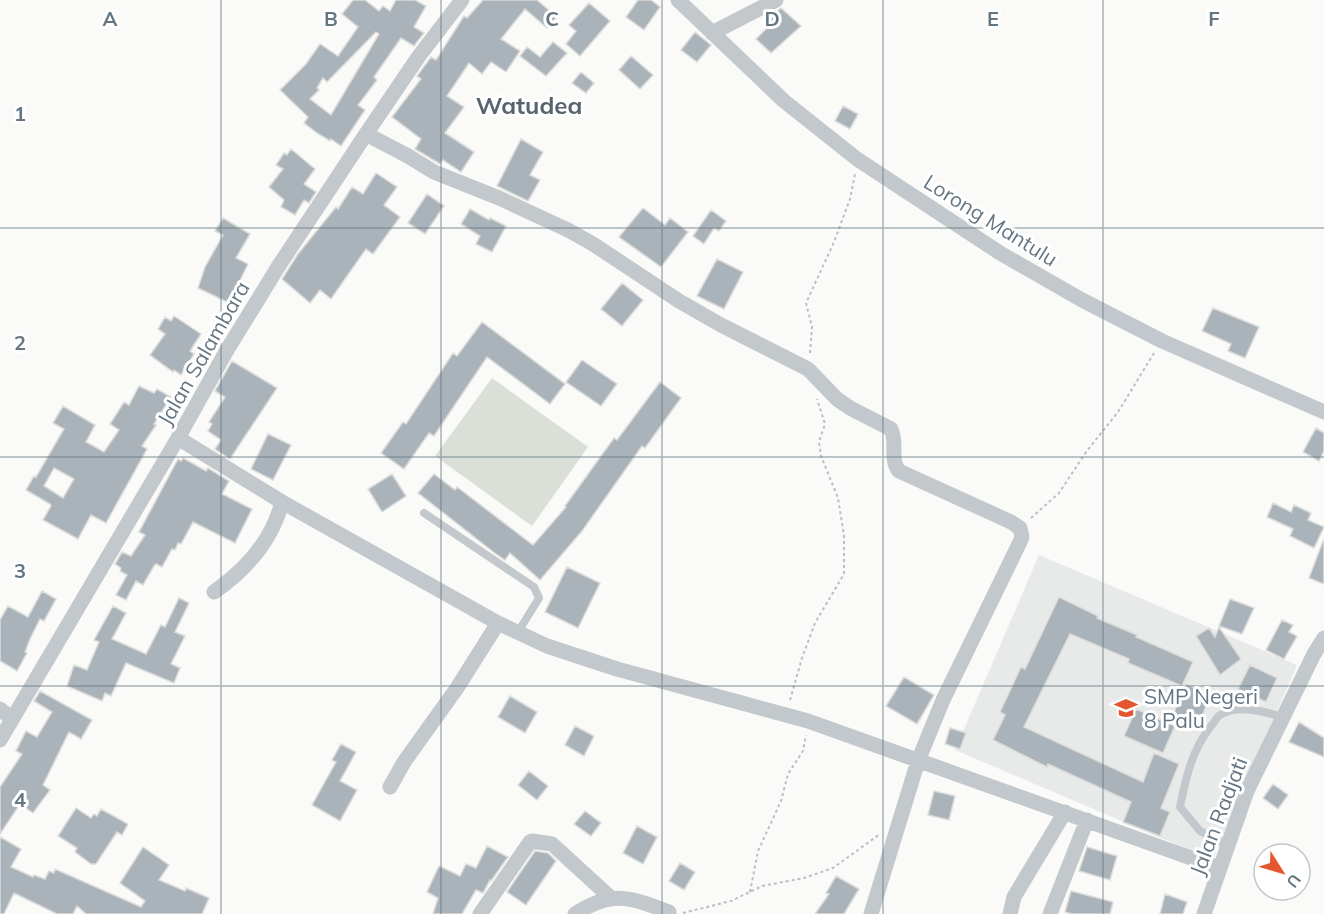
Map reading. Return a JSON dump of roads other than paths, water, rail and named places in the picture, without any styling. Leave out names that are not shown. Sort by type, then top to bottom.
[{"type":"street","name":"Jalan Salambara","points":[[0,740],[233,341],[366,134],[419,56],[462,0]]},
{"type":"street","name":"Lorong Mantulu","points":[[678,0],[784,101],[857,159],[1000,253],[1082,300],[1162,340],[1324,412]]},
{"type":"street","points":[[712,33],[776,0]]},
{"type":"street","points":[[366,134],[434,172],[499,198],[568,230],[679,301],[808,369],[837,399],[891,429],[895,440],[894,460],[899,471],[1020,528],[1022,537],[1020,542],[943,700],[918,761],[871,914]]},
{"type":"street","points":[[178,438],[282,502],[498,623],[547,646],[618,669],[808,721],[1219,868]]},
{"type":"street","points":[[214,592],[244,569],[276,524],[282,502]]},
{"type":"street","points":[[390,787],[404,762],[458,688],[498,623]]},
{"type":"street","name":"Jalan Radjati","points":[[1204,914],[1247,791],[1324,638]]},
{"type":"street","points":[[0,709],[12,719]]},
{"type":"street","points":[[1010,914],[1014,897],[1065,812]]},
{"type":"street","points":[[1050,914],[1087,820]]},
{"type":"street","points":[[480,914],[530,842],[540,840],[552,844],[611,898]]},
{"type":"street","points":[[575,914],[598,901],[611,898],[636,899],[674,913]]},
{"type":"lane","points":[[424,513],[534,587],[539,598],[518,632]]},
{"type":"lane","points":[[1227,845],[1200,831],[1180,807],[1188,767],[1203,736],[1220,715],[1240,710],[1264,710],[1283,718]]},
{"type":"place","name":"SMP Negeri 8 Palu","points":[[1126,708]]},
{"type":"district","name":"Watudea","points":[[529,105]]}]
